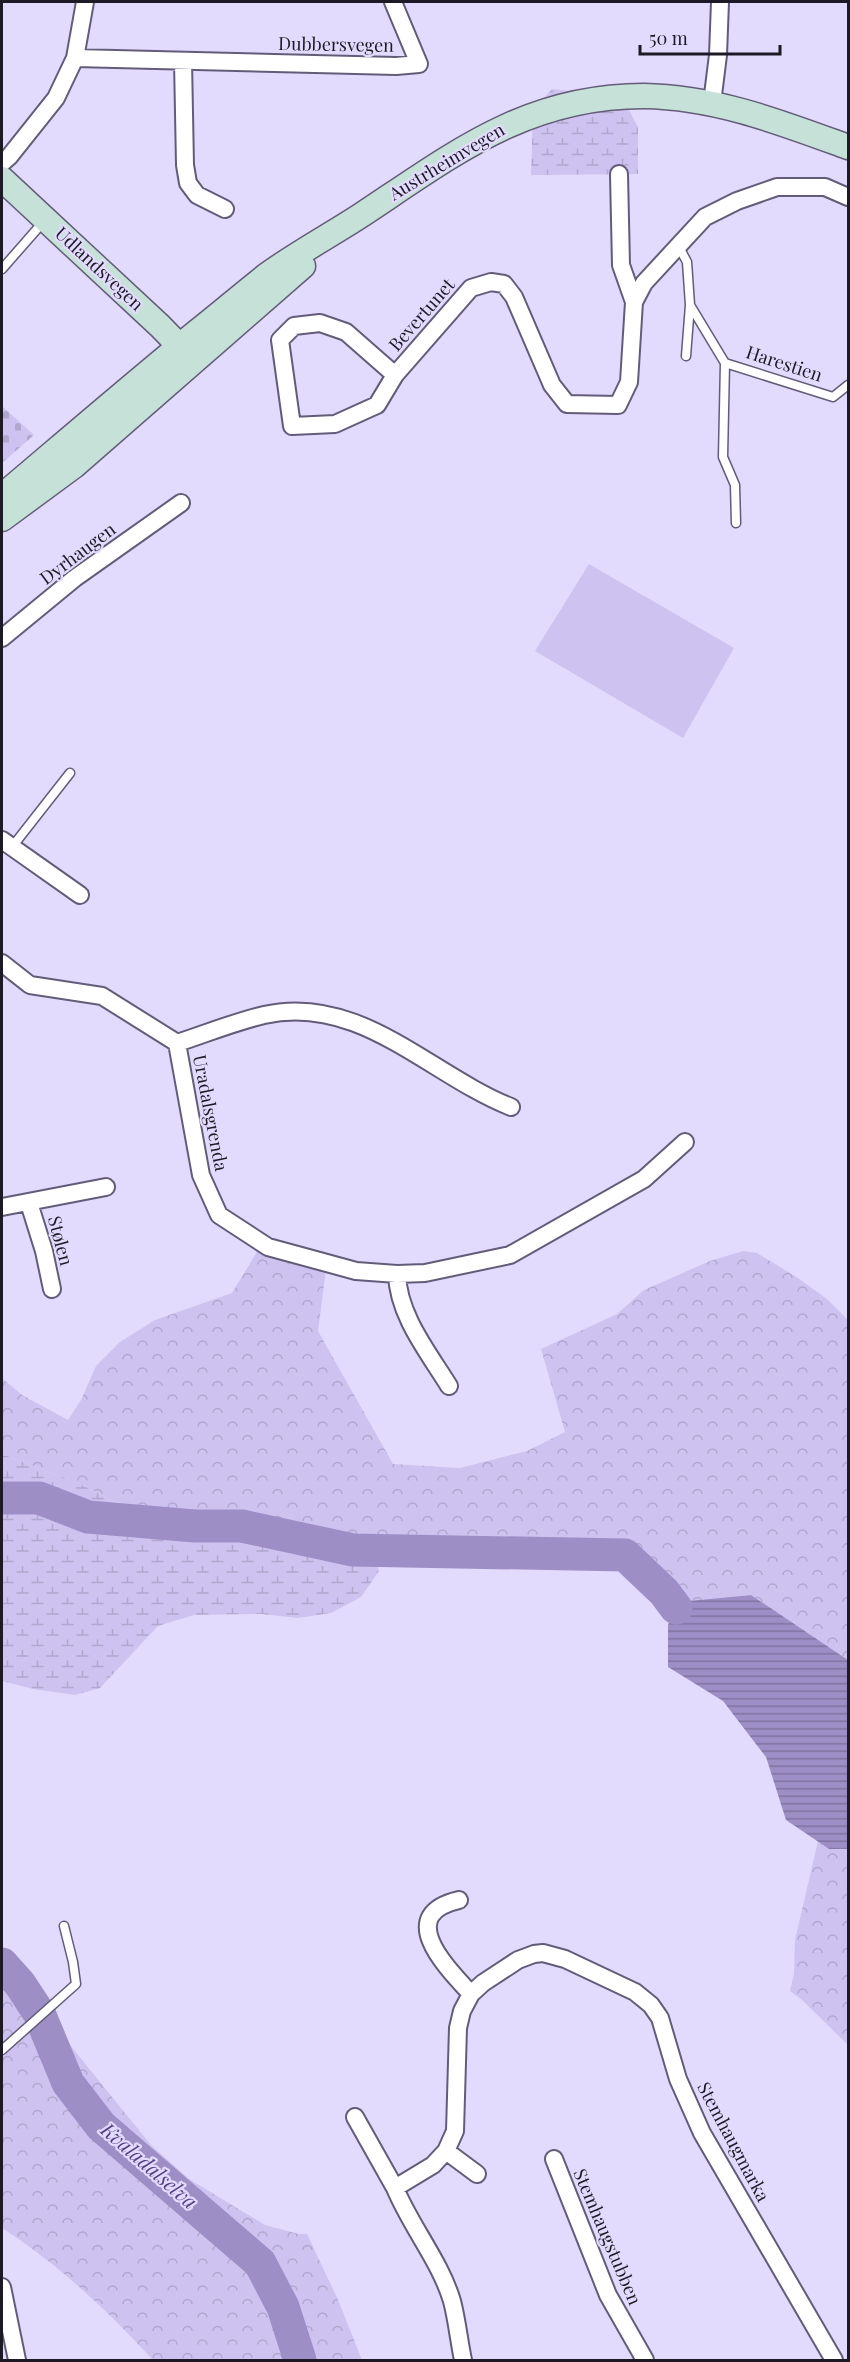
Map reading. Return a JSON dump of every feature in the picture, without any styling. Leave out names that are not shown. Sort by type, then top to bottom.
[{"type":"main road","name":"Austrheimvegen","points":[[2,496],[187,354],[362,214],[465,147],[535,113],[571,104],[643,96],[712,103],[760,115],[849,147]]},
{"type":"main road","name":"Udlandsvegen","points":[[2,179],[187,354]]},
{"type":"main road","name":"Austrheimvegen","points":[[2,519],[74,466],[187,354]]},
{"type":"street","points":[[2,163],[56,98],[75,58],[85,2]]},
{"type":"street","name":"Dubbersvegen","points":[[75,58],[396,66],[419,64],[393,2]]},
{"type":"street","points":[[712,103],[718,56],[720,2]]},
{"type":"street","points":[[183,61],[184,165],[188,183],[197,195],[225,209]]},
{"type":"street","points":[[619,174],[621,265],[634,302]]},
{"type":"street","points":[[634,302],[644,283],[680,247],[705,217],[737,201],[777,187],[825,187],[849,197]]},
{"type":"street","name":"Bevertunet","points":[[395,375],[346,332],[320,323],[294,326],[280,340],[292,426],[335,424],[377,405],[395,375],[471,288],[491,282],[504,284],[514,297],[552,385],[567,404],[618,405],[629,382],[634,302]]},
{"type":"street","name":"Dyrhaugen","points":[[2,638],[75,578],[181,503]]},
{"type":"street","points":[[7,843],[80,895]]},
{"type":"street","points":[[2,963],[30,985],[102,996],[177,1043]]},
{"type":"street","name":"Uradalsgrenda","points":[[511,1107],[484,1096],[377,1031],[331,1015],[298,1012],[265,1015],[177,1043],[201,1175],[219,1215],[268,1247],[356,1271],[397,1274],[425,1273],[510,1255],[644,1179],[685,1142]]},
{"type":"street","name":"Stølen","points":[[2,1207],[106,1187]]},
{"type":"street","name":"Stølen","points":[[29,1203],[44,1251],[52,1289]]},
{"type":"street","points":[[397,1274],[399,1295],[406,1312],[449,1386]]},
{"type":"street","points":[[459,1900],[445,1903],[435,1910],[429,1920],[427,1931],[430,1944],[447,1968],[471,1994]]},
{"type":"street","name":"Stemhaugmarka","points":[[446,2151],[455,2131],[458,2028],[462,2011],[471,1994],[483,1983],[518,1960],[543,1953],[565,1959],[635,1992],[651,2005],[660,2018],[678,2079],[702,2133],[834,2361]]},
{"type":"street","points":[[355,2117],[395,2188],[404,2210],[432,2257],[452,2300],[463,2361]]},
{"type":"street","points":[[395,2188],[433,2165],[446,2151],[477,2174]]},
{"type":"street","name":"Stemhaugstubben","points":[[554,2159],[608,2295],[645,2361]]},
{"type":"street","points":[[2,2287],[17,2361]]},
{"type":"lane","points":[[2,269],[46,220]]},
{"type":"lane","name":"Harestien","points":[[680,247],[687,262],[690,305],[724,363],[833,397],[849,385]]},
{"type":"lane","points":[[686,356],[690,305]]},
{"type":"lane","points":[[724,363],[723,457],[735,485],[736,523]]},
{"type":"lane","points":[[7,843],[70,772]]},
{"type":"lane","points":[[2,2050],[76,1984],[64,1926]]},
{"type":"green space","points":[[552,89],[622,97],[638,127],[638,174],[531,175],[533,110]]},
{"type":"green space","points":[[2,406],[34,435],[2,463]]},
{"type":"green space","points":[[589,564],[734,648],[683,738],[535,651]]},
{"type":"green space","points":[[260,1247],[326,1269],[318,1331],[393,1464],[460,1468],[527,1451],[565,1432],[541,1349],[617,1314],[644,1290],[710,1261],[743,1251],[757,1253],[795,1276],[827,1299],[848,1320],[848,1660],[751,1595],[679,1602],[676,1608],[664,1592],[625,1555],[353,1550],[242,1526],[195,1526],[160,1513],[115,1502],[80,1484],[2,1454],[2,1378],[22,1395],[68,1420],[81,1400],[96,1366],[120,1342],[155,1320],[232,1293]]},
{"type":"green space","points":[[2,1454],[80,1484],[115,1502],[160,1513],[195,1526],[242,1526],[328,1546],[353,1550],[372,1549],[379,1571],[361,1597],[331,1613],[298,1618],[261,1614],[194,1615],[158,1626],[100,1688],[75,1695],[33,1689],[2,1681]]},
{"type":"green space","points":[[818,1841],[829,1849],[848,1849],[848,2045],[790,1991],[794,1974],[795,1940]]},
{"type":"green space","points":[[2,1965],[36,2002],[37,2008],[57,2029],[151,2145],[189,2179],[265,2225],[307,2234],[339,2302],[362,2360],[153,2360],[82,2289],[2,2228]]},
{"type":"shaded area","points":[[751,1595],[848,1660],[848,1849],[829,1849],[786,1820],[766,1757],[723,1701],[668,1667],[668,1625],[678,1602]]},
{"type":"waterway","points":[[2,1498],[39,1498],[88,1517],[195,1526],[242,1526],[353,1550],[625,1555],[664,1592],[676,1608]]},
{"type":"waterway","name":"Kvaladalselva","points":[[2,1964],[20,1984],[39,2013],[68,2083],[101,2126],[260,2263],[283,2307],[300,2360]]}]
